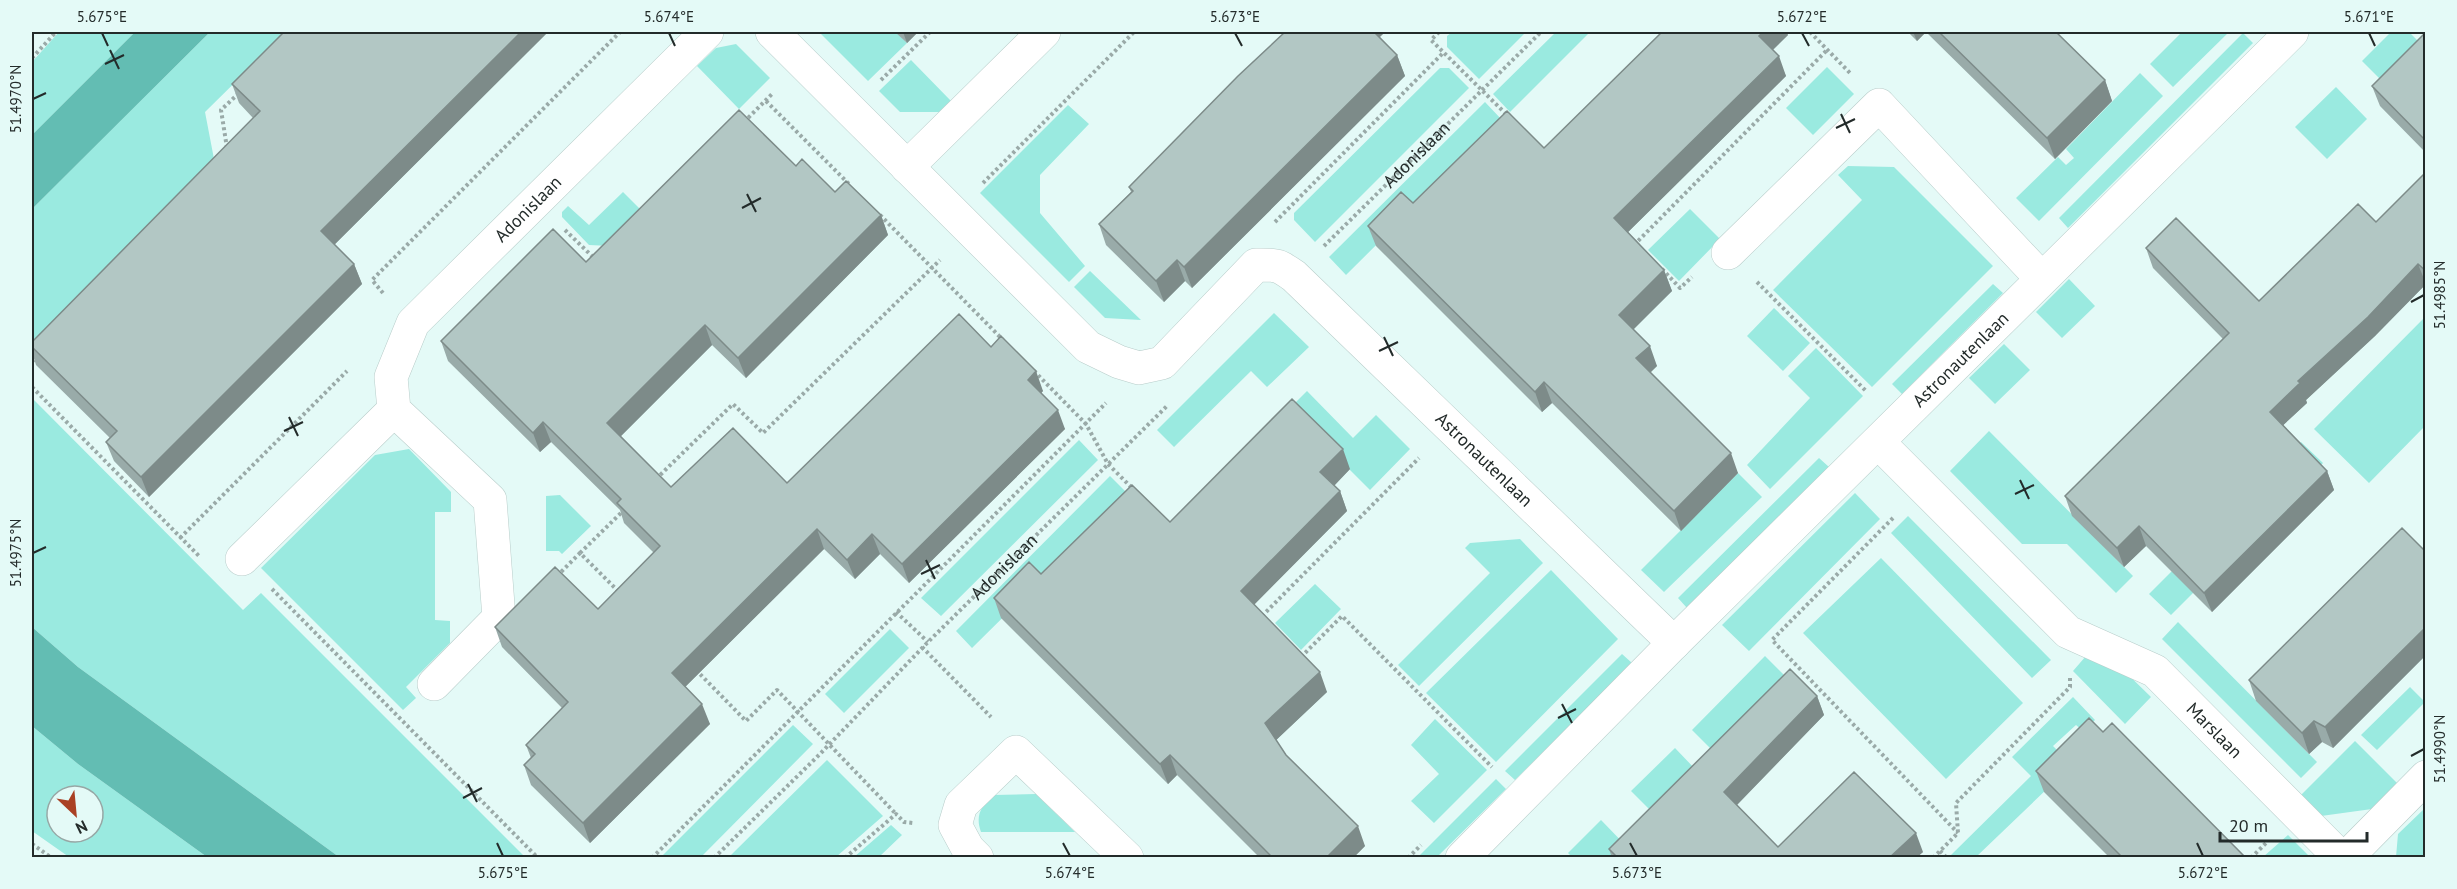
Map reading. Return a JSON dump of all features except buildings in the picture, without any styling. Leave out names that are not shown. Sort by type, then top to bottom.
[{"type":"street","name":"Adonislaan","points":[[394,410],[391,377],[413,323],[707,32]]},
{"type":"street","points":[[771,32],[1088,347],[1119,362],[1139,368],[1162,363],[1256,266],[1277,265],[1294,276]]},
{"type":"street","points":[[907,167],[1044,32]]},
{"type":"street","name":"Astronautenlaan","points":[[1462,858],[1674,643],[2292,32]]},
{"type":"street","points":[[1728,253],[1879,105],[2041,278]]},
{"type":"street","name":"Astronautenlaan","points":[[1294,276],[1674,643]]},
{"type":"street","points":[[242,559],[394,410],[490,500],[500,618],[434,684]]},
{"type":"street","name":"Marslaan","points":[[1888,432],[1924,487],[2068,632],[2155,671],[2341,858]]},
{"type":"street","points":[[977,858],[968,849],[955,825],[961,805],[1016,752],[1127,858]]},
{"type":"street","points":[[2346,858],[2426,777]]},
{"type":"path","points":[[32,58],[56,32]]},
{"type":"path","points":[[850,110],[930,32]]},
{"type":"path","points":[[648,486],[733,404],[764,433],[932,267],[961,221],[1134,32]]},
{"type":"path","points":[[1439,32],[1431,40],[1514,122]]},
{"type":"path","name":"Adonislaan","points":[[1294,276],[1541,32]]},
{"type":"path","points":[[1810,32],[1879,105]]},
{"type":"path","points":[[1636,243],[1828,49]]},
{"type":"path","points":[[1256,266],[1274,223],[1444,52]]},
{"type":"path","points":[[741,125],[803,63]]},
{"type":"path","points":[[227,150],[221,110],[245,87]]},
{"type":"path","points":[[766,100],[857,192]]},
{"type":"path","points":[[536,201],[601,264]]},
{"type":"path","points":[[874,209],[1011,348]]},
{"type":"path","points":[[1628,235],[1643,250]]},
{"type":"path","points":[[1658,266],[1680,288],[1722,247],[1888,432]]},
{"type":"path","points":[[32,362],[40,354]]},
{"type":"path","points":[[1028,364],[1086,424],[1108,464],[1140,496]]},
{"type":"path","points":[[652,858],[1086,424],[1139,368]]},
{"type":"path","points":[[32,387],[223,578],[242,559],[538,858]]},
{"type":"path","name":"Adonislaan","points":[[714,858],[829,744],[922,647],[1168,406]]},
{"type":"path","points":[[1261,617],[1450,427]]},
{"type":"path","points":[[1924,487],[1772,640],[1958,833]]},
{"type":"path","points":[[556,577],[631,503]]},
{"type":"path","points":[[580,552],[622,595]]},
{"type":"path","points":[[1253,609],[1269,625]]},
{"type":"path","points":[[896,612],[928,642]]},
{"type":"path","points":[[1293,650],[1301,657],[1342,616],[1522,797]]},
{"type":"path","points":[[1933,858],[1958,833],[1956,803],[2070,687],[2068,632]]},
{"type":"path","points":[[922,647],[997,722],[1016,752]]},
{"type":"path","points":[[688,662],[746,721],[777,690],[904,822],[955,825]]},
{"type":"path","points":[[845,858],[896,814]]},
{"type":"path","points":[[32,844],[52,858]]},
{"type":"path","points":[[1940,851],[1947,858]]},
{"type":"shaded area","points":[[59,32],[135,32],[32,135],[32,62]]},
{"type":"shaded area","points":[[135,32],[210,32],[32,209],[32,135]]},
{"type":"shaded area","points":[[210,32],[286,32],[205,112],[214,159],[32,343],[32,209]]},
{"type":"shaded area","points":[[819,32],[896,32],[907,43],[868,81]]},
{"type":"shaded area","points":[[1452,32],[1526,32],[1479,79],[1447,47],[1447,36]]},
{"type":"shaded area","points":[[1556,32],[1590,32],[1510,112],[1493,94]]},
{"type":"shaded area","points":[[2182,32],[2229,32],[2173,87],[2150,64]]},
{"type":"shaded area","points":[[2391,32],[2409,32],[2425,48],[2393,92],[2362,61]]},
{"type":"shaded area","points":[[2243,33],[2253,43],[2068,228],[2059,218]]},
{"type":"shaded area","points":[[736,44],[770,78],[739,109],[697,66],[716,48]]},
{"type":"shaded area","points":[[911,60],[951,101],[941,112],[900,112],[879,91]]},
{"type":"shaded area","points":[[1827,67],[1854,94],[1813,135],[1786,108]]},
{"type":"shaded area","points":[[1440,68],[1449,68],[1469,88],[1315,242],[1294,220],[1294,213]]},
{"type":"shaded area","points":[[2140,73],[2163,96],[2039,221],[2016,198],[2058,157],[2066,165],[2074,158],[2066,149]]},
{"type":"shaded area","points":[[2336,87],[2367,119],[2327,159],[2295,127]]},
{"type":"shaded area","points":[[1485,102],[1502,120],[1346,275],[1329,257]]},
{"type":"shaded area","points":[[1068,105],[1089,124],[1040,175],[1040,213],[1085,266],[1069,282],[980,193]]},
{"type":"shaded area","points":[[1848,166],[1894,167],[1993,266],[1872,387],[1773,290],[1862,200],[1838,175]]},
{"type":"shaded area","points":[[623,192],[643,212],[610,246],[589,245],[562,217],[562,212],[568,206],[589,225]]},
{"type":"shaded area","points":[[1690,209],[1720,239],[1679,281],[1648,250]]},
{"type":"shaded area","points":[[1090,271],[1141,320],[1105,318],[1074,287]]},
{"type":"shaded area","points":[[2069,279],[2095,306],[2062,338],[2036,312]]},
{"type":"shaded area","points":[[1993,284],[2003,293],[1902,394],[1892,384]]},
{"type":"shaded area","points":[[1774,308],[1810,343],[1783,371],[1747,336]]},
{"type":"shaded area","points":[[1274,313],[1309,347],[1267,387],[1251,371],[1174,447],[1157,430]]},
{"type":"shaded area","points":[[2425,317],[2425,426],[2369,483],[2314,429]]},
{"type":"shaded area","points":[[2004,344],[2030,370],[1995,404],[1969,378]]},
{"type":"shaded area","points":[[1816,348],[1863,396],[1770,489],[1747,465],[1810,398],[1788,376]]},
{"type":"shaded area","points":[[1307,391],[1353,438],[1376,415],[1410,449],[1370,490],[1289,409]]},
{"type":"shaded area","points":[[32,398],[243,610],[261,593],[525,857],[339,857],[78,667],[32,627]]},
{"type":"shaded area","points":[[1989,431],[2133,576],[2116,593],[2067,544],[2022,544],[1950,471]]},
{"type":"shaded area","points":[[1079,440],[1098,460],[941,616],[921,598]]},
{"type":"shaded area","points":[[2301,442],[2323,463],[2171,615],[2149,594]]},
{"type":"shaded area","points":[[409,449],[451,492],[451,512],[435,512],[435,620],[450,621],[450,643],[406,687],[416,698],[403,710],[261,568],[375,455]]},
{"type":"shaded area","points":[[1819,458],[1829,467],[1687,608],[1678,598]]},
{"type":"shaded area","points":[[1738,473],[1762,497],[1664,592],[1641,570]]},
{"type":"shaded area","points":[[1110,476],[1128,494],[972,648],[956,631]]},
{"type":"shaded area","points":[[1855,493],[1880,519],[1749,651],[1722,625]]},
{"type":"shaded area","points":[[560,495],[591,526],[562,554],[559,551],[546,551],[546,496]]},
{"type":"shaded area","points":[[1908,516],[2051,660],[2032,678],[1891,533]]},
{"type":"shaded area","points":[[1520,539],[1543,563],[1419,686],[1398,665],[1490,573],[1465,548],[1470,543]]},
{"type":"shaded area","points":[[1881,558],[2023,703],[1946,779],[1803,633]]},
{"type":"shaded area","points":[[1551,570],[1618,639],[1496,762],[1426,693]]},
{"type":"shaded area","points":[[1315,584],[1341,609],[1301,650],[1275,623]]},
{"type":"shaded area","points":[[2178,622],[2317,762],[2301,778],[2162,639]]},
{"type":"shaded area","points":[[32,627],[78,667],[339,857],[207,857],[78,764],[32,726]]},
{"type":"shaded area","points":[[890,629],[909,648],[844,713],[825,694]]},
{"type":"shaded area","points":[[1622,654],[1632,663],[1515,780],[1505,771]]},
{"type":"shaded area","points":[[1765,656],[1797,688],[1724,762],[1692,730]]},
{"type":"shaded area","points":[[2086,656],[2110,657],[2151,697],[2125,724],[2073,671]]},
{"type":"shaded area","points":[[2410,687],[2425,702],[2377,750],[2361,735]]},
{"type":"shaded area","points":[[2073,697],[2095,720],[2083,731],[2076,725],[2053,746],[2072,765],[1976,857],[1951,855],[2031,776],[2012,757]]},
{"type":"shaded area","points":[[1435,719],[1487,770],[1434,823],[1411,801],[1439,774],[1411,745]]},
{"type":"shaded area","points":[[793,725],[813,744],[701,857],[661,857]]},
{"type":"shaded area","points":[[32,726],[78,764],[207,857],[69,857],[50,844],[105,844],[105,784],[45,784],[45,840],[32,831]]},
{"type":"shaded area","points":[[2355,741],[2398,784],[2372,809],[2321,816],[2301,795]]},
{"type":"shaded area","points":[[1675,748],[1697,771],[1663,823],[1631,791]]},
{"type":"shaded area","points":[[827,760],[883,816],[836,857],[729,857]]},
{"type":"shaded area","points":[[1496,779],[1506,789],[1437,857],[1418,857]]},
{"type":"shaded area","points":[[1036,794],[1075,832],[981,832],[980,812],[993,795]]},
{"type":"shaded area","points":[[2424,809],[2425,853],[2421,857],[2396,857],[2398,834]]},
{"type":"shaded area","points":[[1601,820],[1632,852],[1627,858],[1572,857],[1568,853]]},
{"type":"shaded area","points":[[891,825],[902,835],[879,857],[854,857]]},
{"type":"shaded area","points":[[2288,835],[2310,857],[2263,857]]}]
